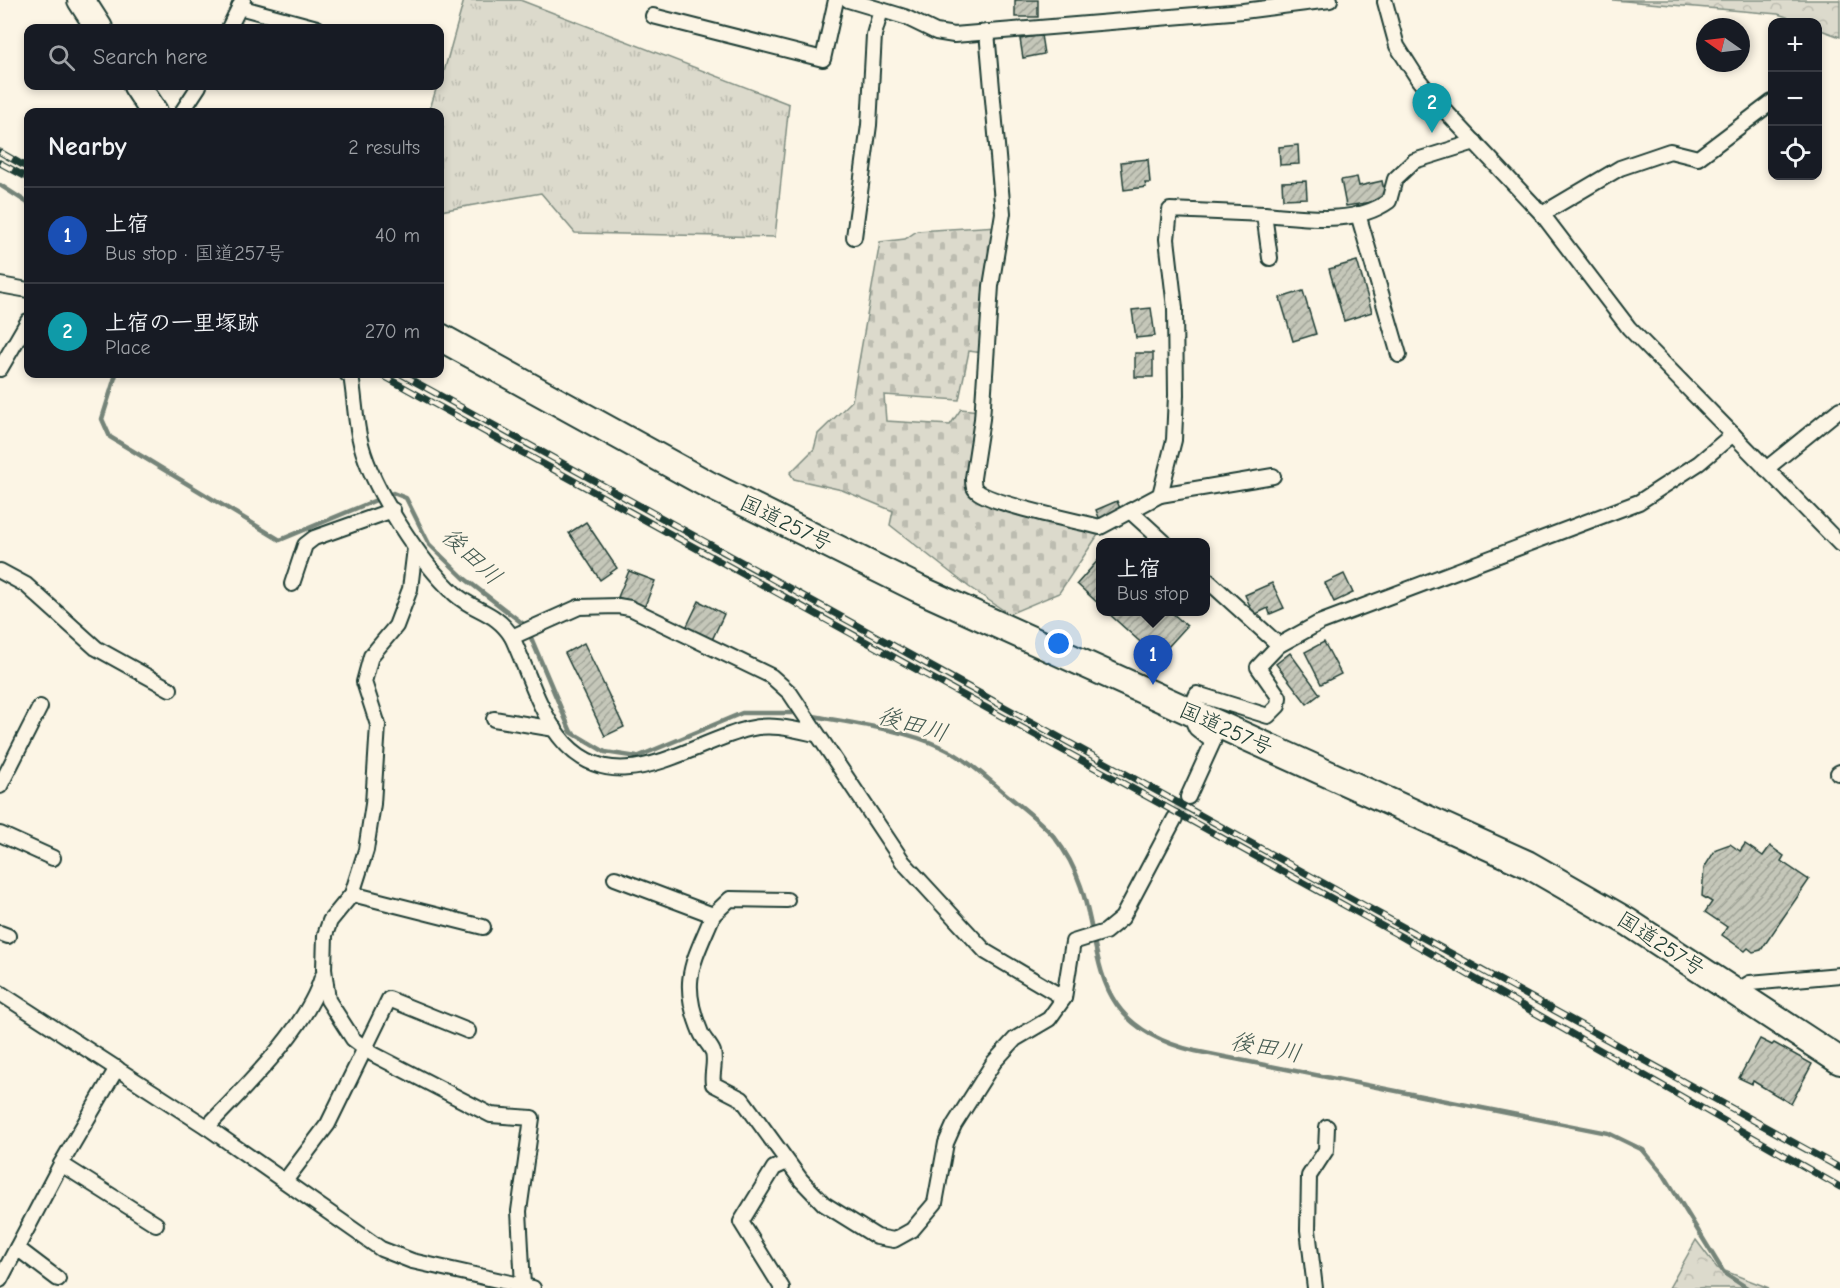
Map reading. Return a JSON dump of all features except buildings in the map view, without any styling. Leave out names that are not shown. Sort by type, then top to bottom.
[{"type":"highway","points":[[81,0],[96,24]]},
{"type":"highway","points":[[140,90],[151,108]]},
{"type":"highway","name":"国道257号","points":[[444,339],[707,484],[919,589],[1527,864],[1628,922],[1840,1061]]},
{"type":"street","points":[[653,16],[823,59],[836,0]]},
{"type":"street","points":[[849,0],[945,34],[1243,11],[1330,0]]},
{"type":"street","points":[[1382,1],[1398,46],[1418,79],[1542,214],[1629,328],[1840,544]]},
{"type":"street","points":[[231,24],[241,4],[304,24]]},
{"type":"street","points":[[854,237],[869,125],[874,35],[882,10]]},
{"type":"street","points":[[987,32],[1003,213],[990,297],[982,419],[973,485],[980,493],[1007,504],[1100,527],[1160,495],[1273,476]]},
{"type":"street","points":[[185,108],[196,90]]},
{"type":"street","points":[[1542,214],[1620,168],[1670,151],[1698,158],[1768,106]]},
{"type":"street","points":[[1160,495],[1174,440],[1176,395],[1175,308],[1167,239],[1170,210],[1340,218],[1358,214],[1389,201],[1395,179],[1414,161],[1475,142]]},
{"type":"street","points":[[1264,214],[1270,258]]},
{"type":"street","points":[[1358,214],[1400,355]]},
{"type":"street","points":[[0,285],[24,289]]},
{"type":"street","points":[[0,369],[24,328]]},
{"type":"street","points":[[351,378],[361,444],[378,487],[415,548],[456,595],[500,620],[515,636],[555,729],[571,749],[585,759],[604,767],[627,769],[650,766],[750,728],[773,726],[813,731]]},
{"type":"street","points":[[1766,469],[1840,409]]},
{"type":"street","points":[[1188,796],[1213,742],[1196,728],[1189,712],[1197,694],[1268,717],[1275,712],[1279,697],[1258,667],[1279,645],[1319,623],[1639,502],[1699,462],[1733,434]]},
{"type":"street","points":[[292,584],[306,545],[314,538],[391,508]]},
{"type":"street","points":[[1130,511],[1159,538]]},
{"type":"street","points":[[0,993],[207,1127],[381,1249],[412,1261],[528,1287],[519,1211],[532,1118],[491,1115],[364,1048],[352,1039],[328,1000],[324,969],[325,935],[330,921],[352,894],[366,850],[373,804],[378,725],[364,682],[371,656],[396,626],[410,590],[415,548]]},
{"type":"street","points":[[0,571],[26,585],[96,648],[170,688]]},
{"type":"street","points":[[1210,583],[1279,645]]},
{"type":"street","points":[[515,636],[579,607],[601,605],[630,608],[753,665],[771,676],[794,700],[903,862],[987,952],[1064,998]]},
{"type":"street","points":[[0,786],[40,708]]},
{"type":"street","points":[[494,719],[555,729]]},
{"type":"street","points":[[788,900],[730,899],[713,915],[692,965],[688,982],[693,1014],[702,1036],[713,1053],[713,1084],[742,1099],[787,1162],[824,1204],[877,1237],[894,1240],[912,1230],[935,1203],[946,1143],[954,1125],[993,1062],[1015,1039],[1049,1019],[1064,998],[1073,942],[1105,932],[1122,918],[1175,819]]},
{"type":"street","points":[[0,834],[53,858]]},
{"type":"street","points":[[615,878],[713,915]]},
{"type":"street","points":[[352,894],[483,927]]},
{"type":"street","points":[[207,1127],[260,1072],[302,1016],[317,994],[324,969]]},
{"type":"street","points":[[1735,992],[1750,983],[1840,975]]},
{"type":"street","points":[[285,1181],[328,1125],[389,999],[468,1031]]},
{"type":"street","points":[[0,1280],[61,1164],[117,1068]]},
{"type":"street","points":[[1315,1288],[1308,1230],[1309,1176],[1326,1150],[1327,1127]]},
{"type":"street","points":[[782,1288],[741,1222],[774,1168],[787,1162]]},
{"type":"street","points":[[61,1164],[156,1224]]},
{"type":"street","points":[[17,1248],[58,1279]]},
{"type":"green space","points":[[464,0],[520,0],[789,104],[775,237],[575,233],[541,193],[444,210],[444,108],[430,108],[436,90],[444,90],[444,72]]},
{"type":"green space","points":[[1613,0],[1840,0],[1840,37],[1822,30],[1822,18],[1790,18],[1778,14]]},
{"type":"green space","points":[[998,226],[982,353],[969,351],[959,400],[884,395],[886,421],[950,425],[961,409],[979,411],[972,495],[1102,529],[1059,593],[1009,614],[969,587],[890,525],[893,511],[842,490],[794,479],[790,473],[814,449],[818,434],[852,401],[880,242],[905,239],[917,231]]},
{"type":"green space","points":[[1696,1240],[1717,1268],[1769,1288],[1669,1288]]},
{"type":"waterway","name":"後田川","points":[[0,185],[24,200]]},
{"type":"waterway","name":"後田川","points":[[115,378],[102,419],[110,437],[280,540],[393,493],[406,498],[429,544],[464,578],[526,626],[571,732],[605,752],[637,757],[742,713],[800,713]]},
{"type":"waterway","name":"後田川","points":[[808,715],[893,731],[941,747],[976,769],[1038,821],[1055,838],[1074,869],[1085,901],[1099,963],[1109,991],[1126,1016],[1153,1036],[1195,1051],[1608,1133],[1643,1150],[1664,1175],[1724,1273],[1747,1288]]},
{"type":"tunnel","points":[[1175,818],[1188,797]]},
{"type":"railway","points":[[0,152],[24,166]]},
{"type":"railway","points":[[0,163],[24,176]]},
{"type":"railway","points":[[387,378],[1402,937],[1840,1187]]},
{"type":"railway","points":[[408,378],[1840,1168]]},
{"type":"place","name":"上宿の一里塚跡","points":[[1432,133]]},
{"type":"place","name":"上宿","points":[[1153,685]]}]
